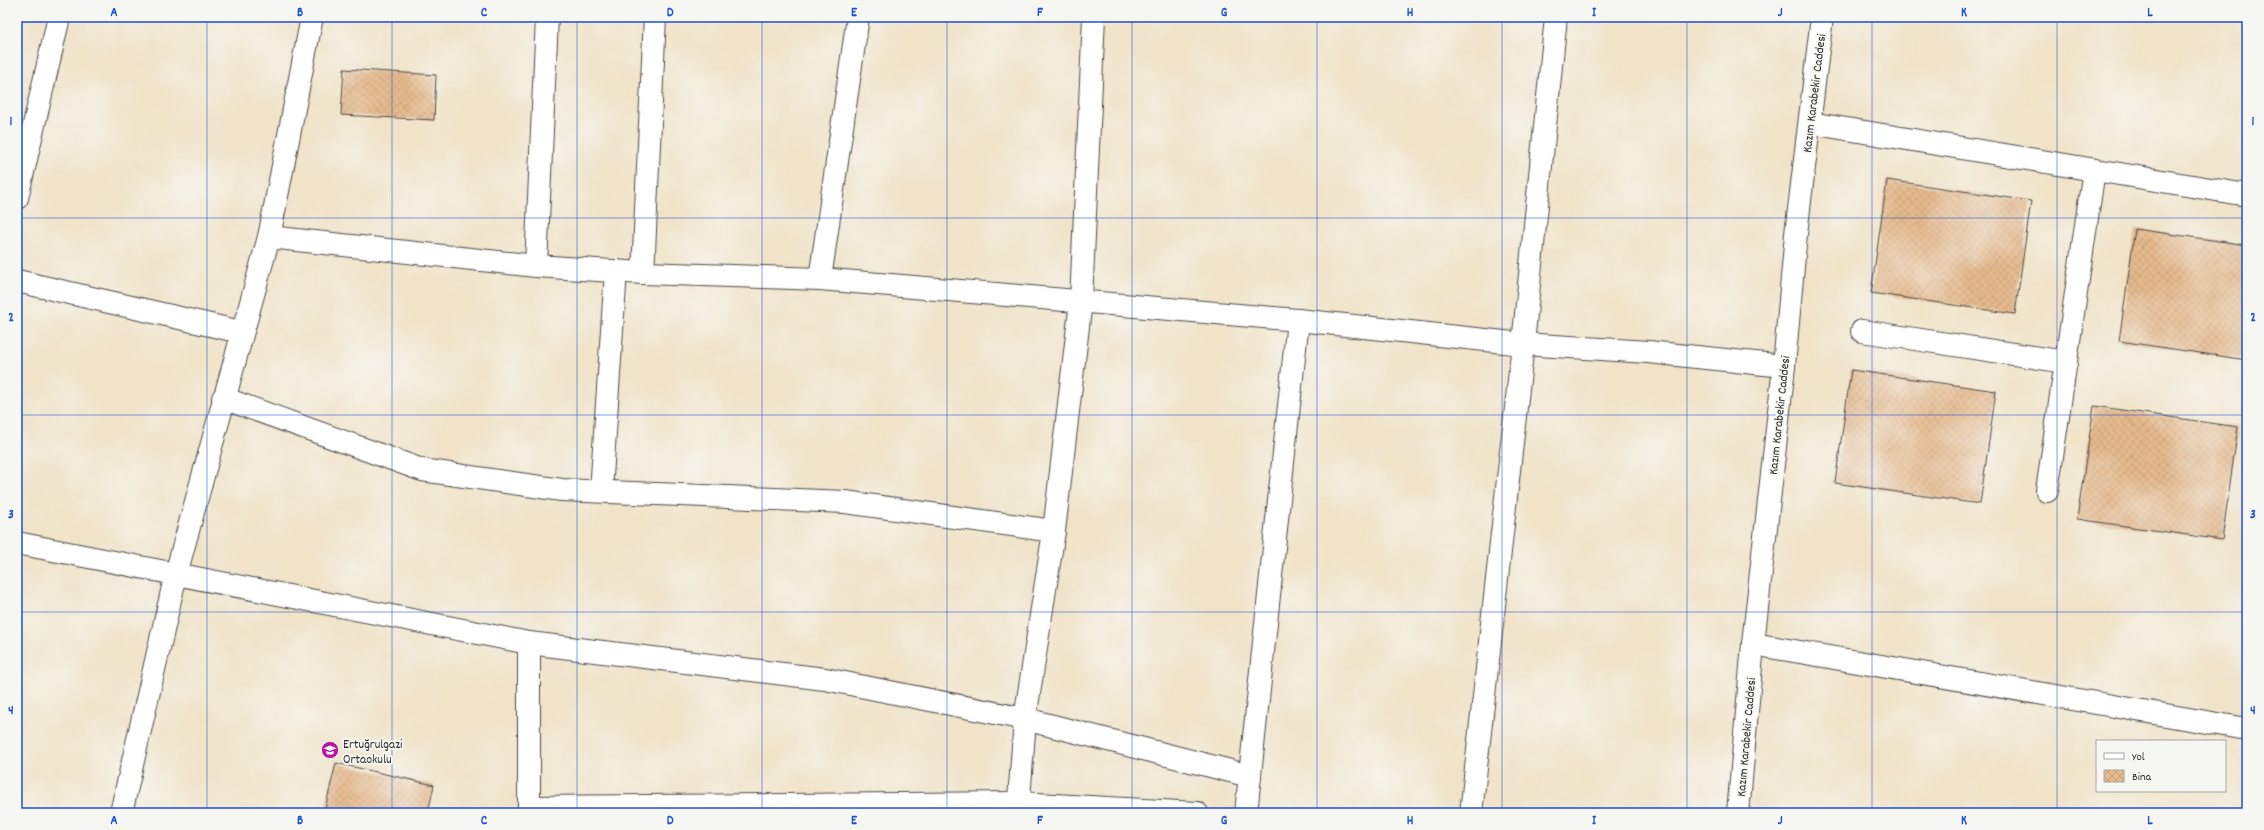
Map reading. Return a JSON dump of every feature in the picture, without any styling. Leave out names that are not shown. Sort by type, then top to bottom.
[{"type":"street","points":[[17,198],[59,17]]},
{"type":"street","points":[[121,813],[176,574],[223,398],[269,237],[312,17]]},
{"type":"street","points":[[536,266],[547,17]]},
{"type":"street","points":[[643,273],[655,17]]},
{"type":"street","points":[[820,279],[858,17]]},
{"type":"street","points":[[1018,808],[1025,720],[1054,531],[1081,301],[1094,17]]},
{"type":"street","points":[[1471,813],[1523,344],[1556,17]]},
{"type":"street","name":"Kazım Karabekir Caddesi","points":[[1738,813],[1753,644],[1784,366],[1796,234],[1822,17]]},
{"type":"street","points":[[1810,123],[2247,195]]},
{"type":"street","points":[[2048,491],[2094,170]]},
{"type":"street","points":[[269,237],[536,266],[643,273],[820,279],[1298,320],[1523,344],[1648,352],[1784,366]]},
{"type":"street","points":[[601,491],[616,271]]},
{"type":"street","points":[[17,281],[242,332]]},
{"type":"street","points":[[1246,813],[1298,320]]},
{"type":"street","points":[[1862,331],[2066,362]]},
{"type":"street","points":[[223,398],[422,470],[562,490],[845,502],[1054,531]]},
{"type":"street","points":[[17,543],[529,643],[825,679],[1025,720],[1250,776]]},
{"type":"street","points":[[529,643],[529,810],[1018,808],[1196,813]]},
{"type":"street","points":[[1753,644],[2247,729]]},
{"type":"building","points":[[344,69],[436,75],[434,120],[341,115]]},
{"type":"building","points":[[1887,180],[2031,201],[2015,314],[1871,293]]},
{"type":"building","points":[[2135,229],[2247,245],[2247,360],[2119,341]]},
{"type":"building","points":[[1851,370],[1996,391],[1980,504],[1835,483]]},
{"type":"building","points":[[2094,406],[2238,427],[2222,540],[2077,519]]},
{"type":"building","points":[[336,763],[434,785],[428,813],[324,813]]},
{"type":"place","name":"Ertuğrulgazi Ortaokulu","points":[[330,750]]}]
